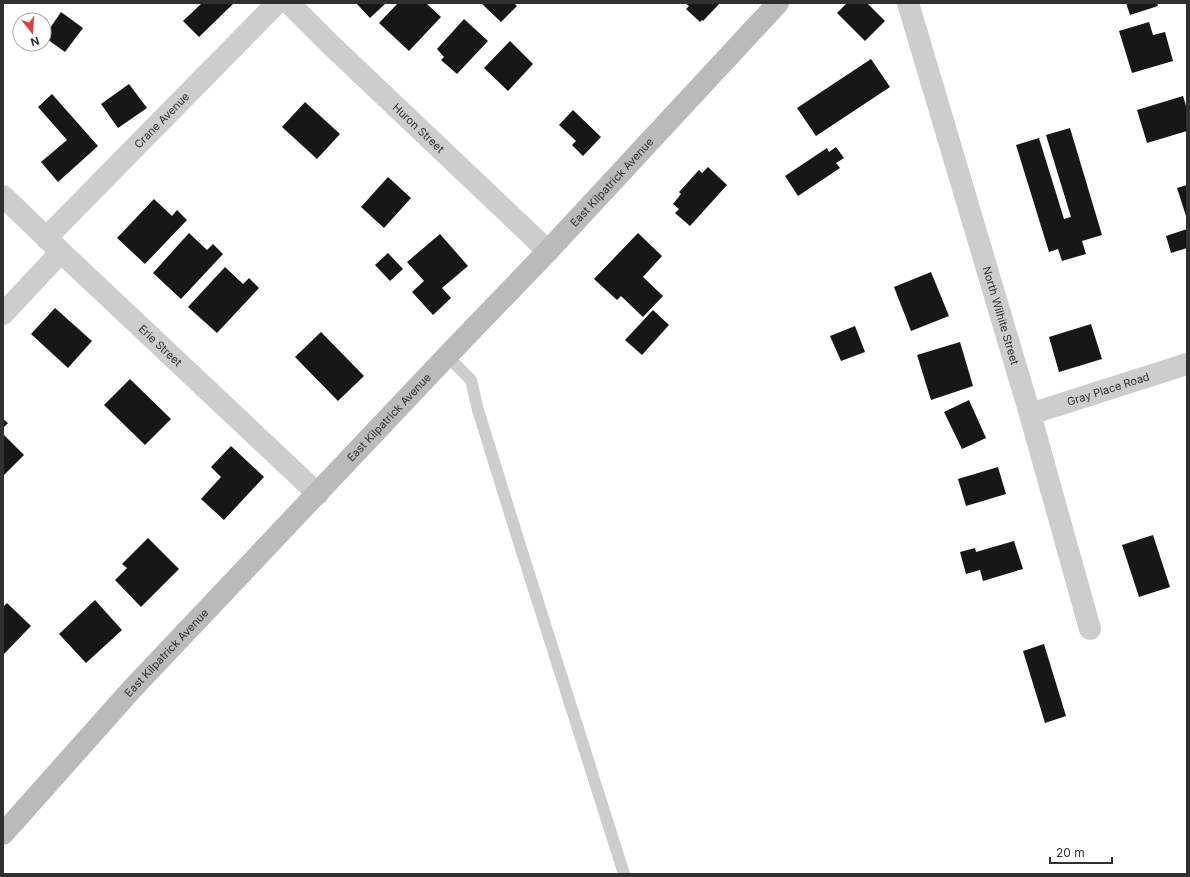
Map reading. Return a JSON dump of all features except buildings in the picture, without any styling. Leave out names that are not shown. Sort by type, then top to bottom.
[{"type":"street","name":"Crane Avenue","points":[[3,314],[53,245],[277,3]]},
{"type":"street","name":"Huron Street","points":[[289,3],[332,46],[548,251]]},
{"type":"street","name":"East Kilpatrick Avenue","points":[[3,834],[132,689],[548,251],[778,3]]},
{"type":"street","name":"North Wilhite Street","points":[[908,3],[1030,414],[1090,629]]},
{"type":"street","name":"Erie Street","points":[[3,196],[53,245],[318,494]]},
{"type":"street","name":"Gray Place Road","points":[[1030,414],[1187,364]]},
{"type":"lane","points":[[447,356],[471,380],[478,410],[520,547],[624,874]]}]
